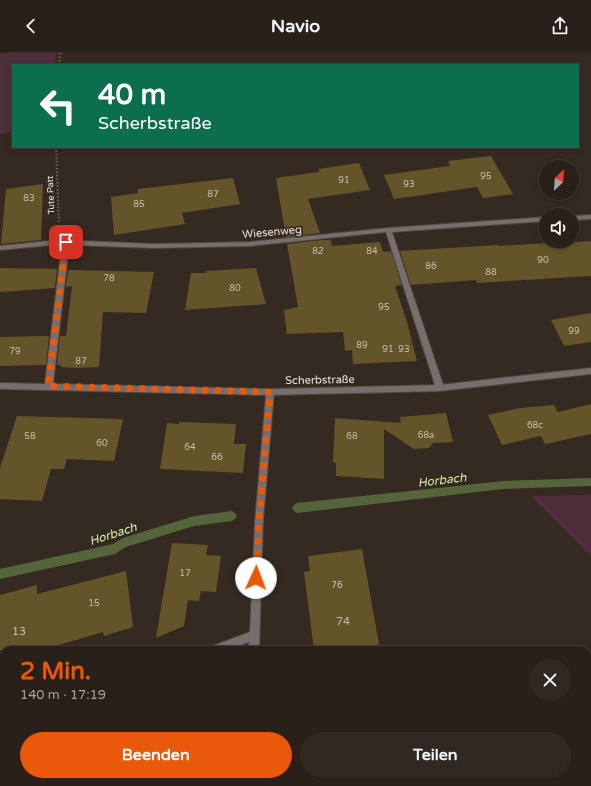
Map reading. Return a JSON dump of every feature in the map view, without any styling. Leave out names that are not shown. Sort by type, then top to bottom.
[{"type":"street","points":[[579,218],[591,217]]},
{"type":"street","name":"Wiesenweg","points":[[0,248],[63,242],[154,246],[250,244],[388,230],[539,219]]},
{"type":"street","points":[[388,230],[440,388]]},
{"type":"street","points":[[48,386],[63,242]]},
{"type":"street","name":"Scherbstraße","points":[[0,386],[270,392],[440,388],[591,371]]},
{"type":"street","points":[[254,646],[260,504],[270,392]]},
{"type":"street","points":[[225,646],[254,636]]},
{"type":"path","points":[[59,64],[60,52]]},
{"type":"path","name":"Tute Patt","points":[[56,148],[63,242]]},
{"type":"shaded area","points":[[11,52],[56,52],[55,64],[12,64],[12,132],[0,134],[0,54]]},
{"type":"shaded area","points":[[591,495],[591,556],[531,496]]},
{"type":"building","points":[[491,156],[513,194],[483,198],[477,187],[394,199],[384,175],[450,166],[448,161]]},
{"type":"building","points":[[359,163],[370,190],[308,199],[320,233],[286,237],[276,178],[319,172],[318,169]]},
{"type":"building","points":[[233,178],[240,204],[182,213],[185,224],[114,235],[111,197],[138,193],[138,189]]},
{"type":"building","points":[[43,184],[41,240],[1,244],[6,189]]},
{"type":"building","points":[[331,240],[332,246],[380,242],[383,252],[391,251],[402,285],[395,286],[407,322],[417,361],[353,364],[352,350],[345,351],[343,332],[287,334],[284,310],[298,307],[287,244]]},
{"type":"building","points":[[591,241],[591,276],[477,283],[476,280],[411,285],[400,251],[539,243],[539,248],[579,248],[579,242]]},
{"type":"building","points":[[0,268],[57,269],[55,288],[0,292]]},
{"type":"building","points":[[256,268],[266,304],[185,310],[191,273]]},
{"type":"building","points":[[68,270],[154,272],[146,313],[103,312],[99,367],[77,368],[61,367],[61,365],[57,365],[60,336],[66,336],[72,286],[66,287]]},
{"type":"building","points":[[591,313],[591,342],[564,346],[551,320]]},
{"type":"building","points":[[49,336],[46,365],[0,366],[0,337]]},
{"type":"building","points":[[591,404],[591,434],[545,444],[541,436],[502,445],[488,415],[520,408],[554,405],[558,412]]},
{"type":"building","points":[[446,413],[453,442],[433,443],[429,448],[414,449],[384,429],[384,479],[336,476],[336,463],[333,462],[335,418],[401,423],[400,417]]},
{"type":"building","points":[[17,416],[123,419],[114,461],[67,459],[64,469],[51,469],[42,501],[0,499],[0,468]]},
{"type":"building","points":[[179,422],[236,424],[234,444],[246,444],[243,473],[160,469],[167,423],[179,424]]},
{"type":"building","points":[[172,543],[208,545],[206,555],[221,556],[216,592],[201,591],[199,601],[188,600],[184,626],[156,638]]},
{"type":"building","points":[[362,549],[379,646],[313,646],[304,572],[310,571],[308,556]]},
{"type":"building","points":[[126,571],[133,627],[104,636],[103,632],[55,646],[0,646],[0,595],[37,585],[37,594]]},
{"type":"waterway","name":"Horbach","points":[[297,508],[503,485],[591,482]]},
{"type":"waterway","name":"Horbach","points":[[0,574],[115,549],[123,543],[194,521],[232,516]]},
{"type":"route","points":[[66,242],[48,386],[270,392],[259,521],[256,578]]}]
